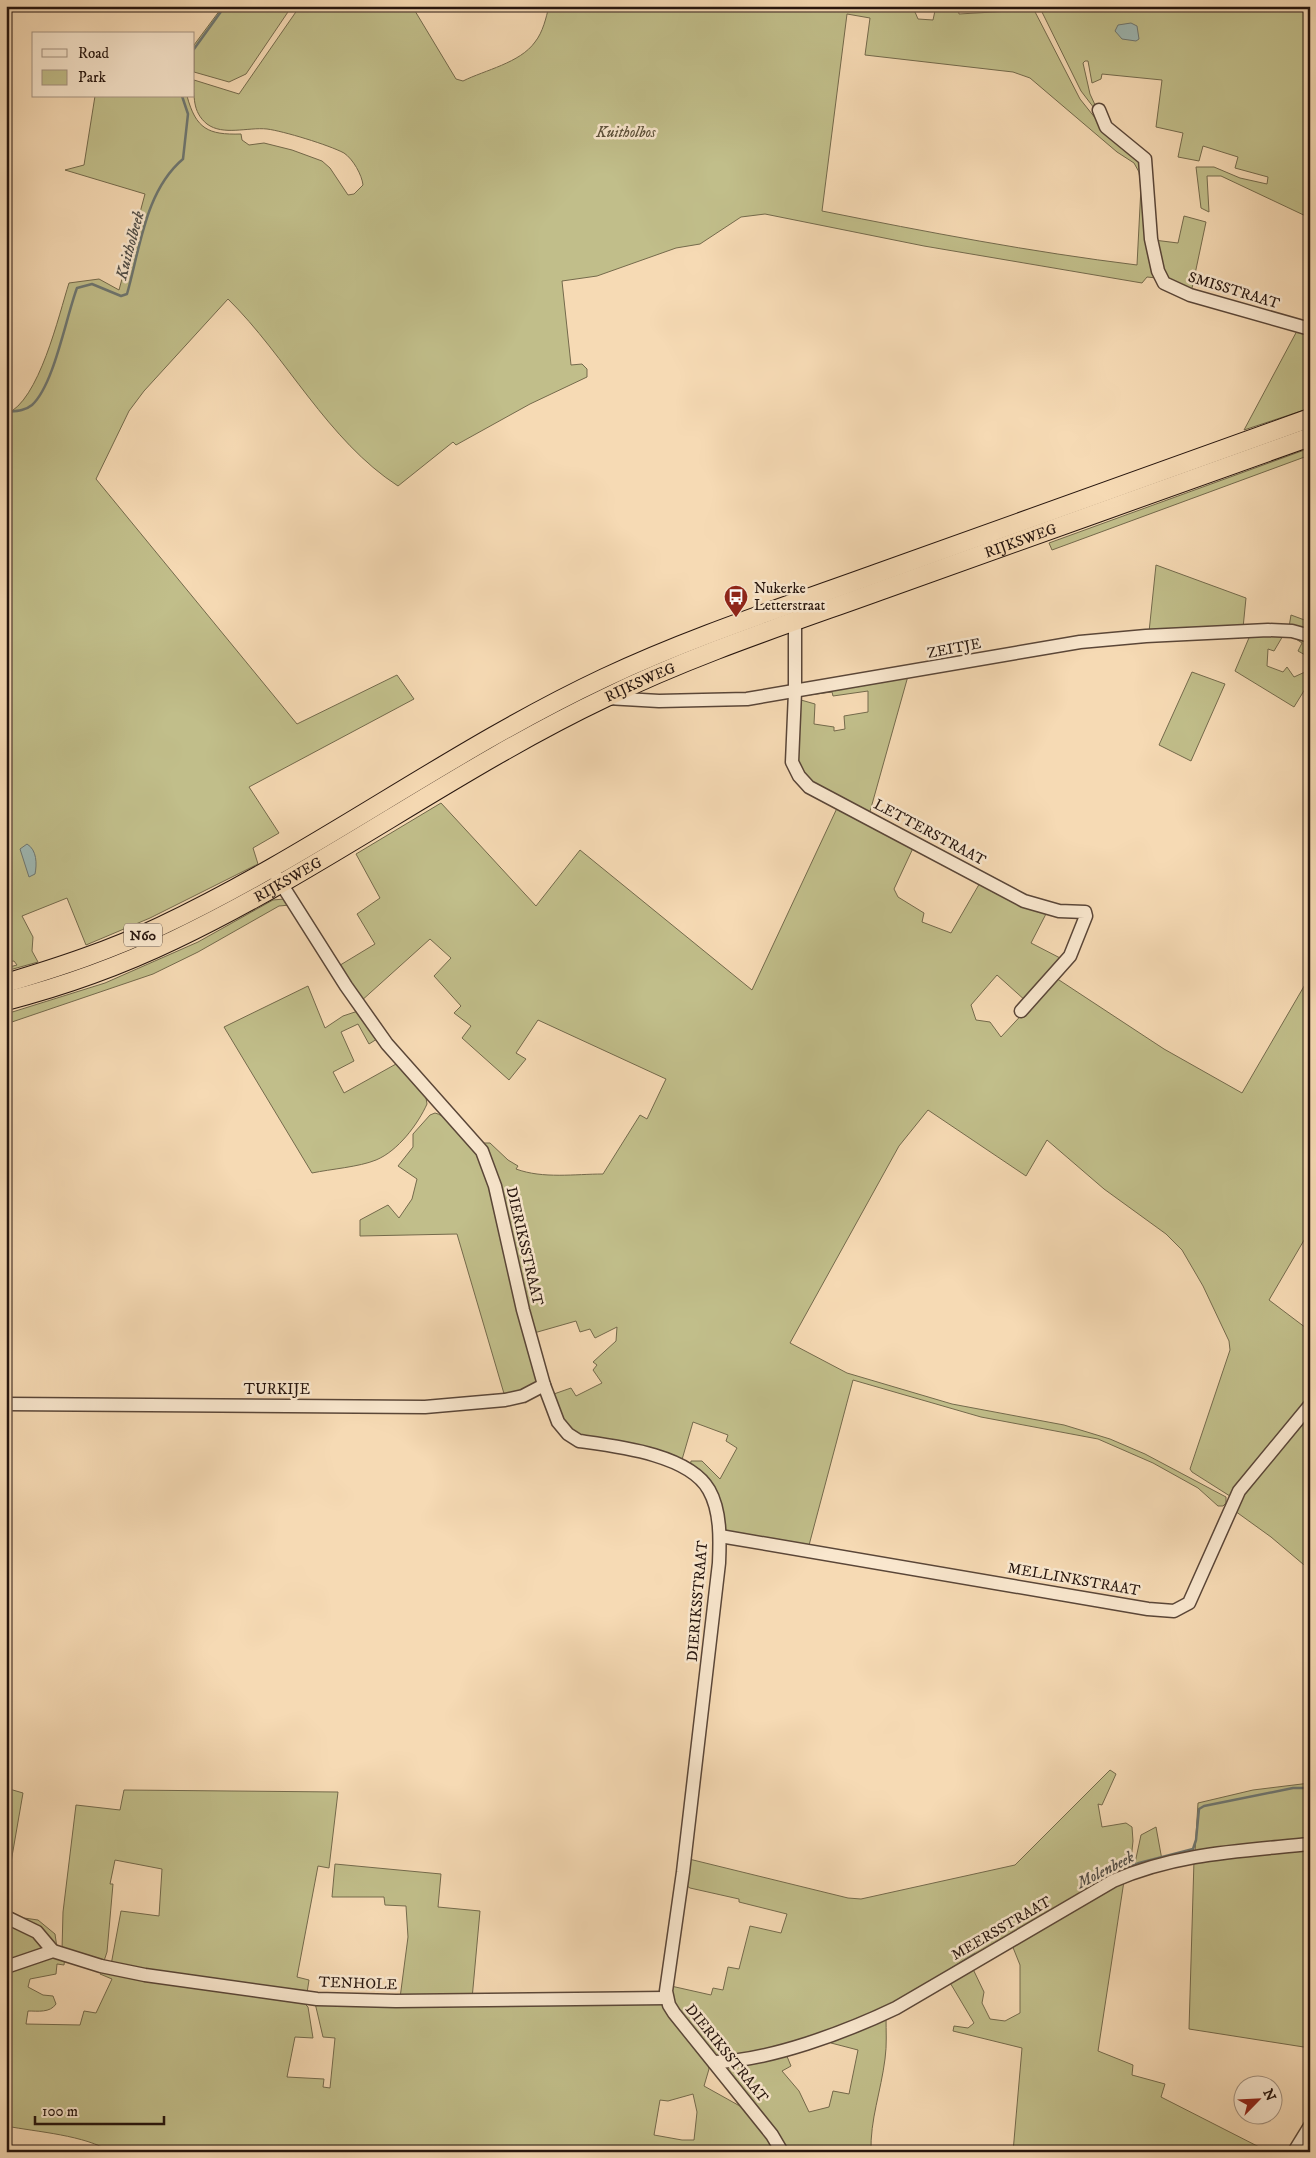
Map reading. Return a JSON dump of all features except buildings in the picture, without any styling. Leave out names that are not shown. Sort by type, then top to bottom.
[{"type":"highway","name":"RIJKSWEG","points":[[6,983],[89,956],[145,934],[271,868],[518,724],[602,679],[638,663],[760,616],[1310,418]]},
{"type":"highway","name":"RIJKSWEG","points":[[6,1001],[76,980],[141,955],[209,923],[280,884],[490,759],[605,698],[690,660],[1310,437]]},
{"type":"street","name":"SMISSTRAAT","points":[[1099,110],[1106,127],[1145,159],[1151,239],[1158,271],[1164,283],[1190,295],[1310,329]]},
{"type":"street","name":"LETTERSTRAAT","points":[[795,622],[792,762],[799,776],[809,786],[1024,901],[1058,911],[1085,912],[1086,916],[1070,956],[1021,1011]]},
{"type":"street","name":"ZEITJE","points":[[605,698],[659,701],[747,699],[1080,642],[1146,636],[1268,630],[1292,631],[1310,636]]},
{"type":"street","name":"DIERIKSSTRAAT","points":[[271,868],[346,986],[387,1044],[482,1151],[494,1186],[544,1385],[558,1422],[573,1438],[633,1448],[679,1466],[701,1480],[710,1492],[720,1536],[704,1700],[682,1882],[667,1979],[667,1998],[674,2013],[772,2135],[782,2152]]},
{"type":"street","name":"TURKIJE","points":[[6,1404],[425,1407],[506,1400],[523,1396],[544,1385]]},
{"type":"street","name":"MELLINKSTRAAT","points":[[720,1536],[1148,1609],[1174,1611],[1189,1603],[1239,1491],[1310,1405]]},
{"type":"street","name":"MEERSSTRAAT","points":[[714,2062],[746,2058],[799,2046],[896,2008],[1113,1882],[1146,1868],[1198,1855],[1310,1844]]},
{"type":"street","points":[[6,1917],[37,1932],[53,1951],[6,1967]]},
{"type":"street","name":"TENHOLE","points":[[53,1951],[101,1966],[145,1974],[317,1999],[396,2001],[667,1998]]},
{"type":"street","points":[[1294,2152],[1310,2126]]},
{"type":"green space","points":[[223,6],[292,6],[246,74],[229,82],[195,72],[195,44]]},
{"type":"green space","name":"Kuitholbos","points":[[300,6],[412,6],[456,79],[463,81],[511,61],[529,49],[540,34],[549,6],[901,6],[915,12],[918,19],[933,20],[936,6],[958,6],[959,14],[1010,11],[1010,7],[1032,6],[1080,99],[1108,134],[1142,164],[1157,278],[1147,277],[1142,283],[924,246],[765,214],[741,217],[700,244],[676,248],[597,276],[562,281],[571,365],[582,364],[587,369],[587,377],[530,404],[456,445],[453,442],[398,486],[350,446],[308,397],[269,346],[228,299],[144,391],[129,411],[96,479],[297,724],[397,675],[414,699],[249,787],[279,833],[253,848],[258,864],[150,918],[86,945],[67,898],[22,916],[33,937],[32,951],[38,962],[6,971],[6,968],[17,965],[14,961],[6,962],[6,414],[18,406],[38,375],[46,356],[69,283],[99,279],[119,290],[145,194],[65,170],[84,165],[95,98],[188,98],[199,123],[205,128],[220,133],[241,134],[242,140],[249,145],[264,143],[292,150],[322,161],[330,168],[348,195],[354,194],[363,185],[359,172],[351,159],[344,153],[328,146],[274,130],[220,130],[213,128],[202,119],[196,109],[195,80],[239,94]],"holes":[[[847,14],[870,18],[865,55],[1013,72],[1030,78],[1117,152],[1134,163],[1139,172],[1141,187],[1137,265],[979,241],[822,211]]]},
{"type":"green space","points":[[1039,6],[1310,6],[1310,218],[1221,176],[1207,176],[1209,212],[1201,208],[1196,167],[1214,167],[1240,178],[1267,184],[1268,177],[1235,168],[1238,157],[1203,146],[1199,161],[1178,157],[1183,133],[1156,127],[1162,80],[1102,74],[1101,79],[1092,83],[1088,61],[1085,61],[1083,63],[1090,94],[1096,107],[1094,108],[1081,91]]},
{"type":"green space","points":[[1184,216],[1206,222],[1191,293],[1168,278],[1159,259],[1154,240],[1178,243]]},
{"type":"green space","points":[[1298,329],[1310,333],[1310,408],[1244,430]]},
{"type":"green space","points":[[1310,448],[1310,455],[1052,550],[1049,543]]},
{"type":"green space","points":[[1156,565],[1246,598],[1243,628],[1149,632]]},
{"type":"green space","points":[[1291,615],[1310,622],[1310,632],[1289,627]]},
{"type":"green space","points":[[1251,633],[1284,634],[1274,651],[1268,649],[1267,666],[1283,672],[1287,667],[1294,677],[1305,672],[1308,662],[1307,656],[1298,651],[1302,643],[1293,637],[1310,639],[1310,681],[1294,707],[1235,671]]},
{"type":"green space","points":[[1192,672],[1225,684],[1191,761],[1159,745]]},
{"type":"green space","points":[[908,676],[869,815],[810,783],[794,755],[801,700],[815,704],[814,724],[834,727],[834,731],[845,729],[844,716],[868,712],[868,691],[833,696],[832,692],[801,696]]},
{"type":"green space","points":[[441,803],[536,906],[580,850],[752,990],[838,806],[914,846],[894,889],[898,897],[924,913],[922,922],[951,933],[981,881],[1047,912],[1031,943],[1064,960],[1027,1002],[997,975],[971,1005],[976,1020],[990,1022],[1001,1037],[1056,978],[1164,1049],[1242,1093],[1310,976],[1310,1230],[1269,1300],[1310,1331],[1310,1401],[1233,1498],[1192,1472],[1190,1469],[1230,1350],[1229,1341],[1203,1286],[1182,1250],[1166,1234],[1104,1189],[1047,1140],[1026,1176],[928,1110],[899,1146],[790,1343],[847,1373],[952,1404],[1064,1425],[1110,1439],[1145,1454],[1226,1497],[1226,1503],[1223,1506],[1218,1506],[1198,1488],[1153,1463],[1098,1439],[981,1417],[853,1380],[808,1549],[725,1532],[690,1467],[691,1461],[702,1461],[720,1479],[737,1448],[726,1441],[728,1435],[693,1422],[681,1463],[584,1439],[570,1433],[551,1395],[571,1388],[576,1396],[602,1383],[593,1370],[597,1365],[593,1362],[616,1341],[617,1327],[595,1338],[590,1329],[580,1332],[576,1321],[534,1333],[484,1143],[490,1143],[508,1160],[518,1166],[516,1169],[526,1172],[548,1175],[603,1174],[640,1115],[647,1119],[666,1079],[538,1020],[516,1053],[526,1059],[509,1080],[462,1038],[471,1026],[454,1013],[461,1006],[434,976],[451,958],[430,939],[360,1002],[337,967],[375,944],[357,914],[380,898],[356,854]]},
{"type":"green space","points":[[284,899],[290,905],[279,906],[198,952],[153,974],[6,1024],[6,1014],[105,983],[198,942],[273,900]]},
{"type":"green space","points":[[308,986],[325,1028],[343,1016],[358,1011],[377,1039],[369,1044],[358,1024],[341,1032],[354,1061],[333,1072],[344,1093],[396,1064],[426,1098],[427,1104],[406,1136],[384,1156],[362,1164],[312,1173],[224,1027]]},
{"type":"green space","points":[[435,1113],[449,1121],[456,1128],[484,1166],[537,1382],[505,1397],[457,1234],[360,1236],[360,1220],[388,1205],[399,1218],[412,1199],[417,1179],[398,1166],[413,1147],[413,1134],[430,1115]]},
{"type":"green space","points":[[1310,1410],[1310,1570],[1271,1537],[1235,1511],[1240,1497]]},
{"type":"green space","points":[[1110,1770],[1116,1774],[1102,1805],[1098,1804],[1102,1827],[1126,1823],[1132,1827],[1133,1841],[1130,1870],[885,2011],[799,2044],[717,2058],[672,2004],[671,1986],[711,1995],[713,1988],[723,1990],[728,1967],[739,1969],[750,1926],[781,1933],[787,1914],[739,1902],[739,1899],[690,1888],[687,1886],[689,1859],[848,1898],[861,1899],[1015,1865]]},
{"type":"green space","points":[[1310,1783],[1310,1841],[1195,1852],[1198,1803],[1253,1790]]},
{"type":"green space","points":[[6,1788],[23,1793],[6,1891]]},
{"type":"green space","points":[[124,1790],[338,1792],[329,1868],[318,1866],[297,1977],[309,1980],[307,1993],[111,1965],[121,1911],[159,1916],[162,1869],[115,1860],[110,1884],[113,1884],[107,1952],[104,1961],[62,1950],[63,1912],[76,1805],[120,1810]]},
{"type":"green space","points":[[1156,1827],[1162,1860],[1138,1868],[1135,1863],[1141,1835]]},
{"type":"green space","points":[[1310,1848],[1310,2048],[1189,2029],[1194,1860]]},
{"type":"green space","points":[[335,1864],[441,1874],[438,1907],[480,1911],[472,1999],[400,1998],[408,1937],[406,1906],[385,1905],[384,1897],[332,1897]]},
{"type":"green space","points":[[1124,1881],[1098,2051],[1133,2065],[1132,2075],[1165,2084],[1161,2097],[1269,2152],[1013,2152],[1022,2048],[953,2031],[954,2026],[968,2028],[974,2023],[949,1981],[972,1967],[984,1992],[982,2003],[990,2019],[1005,2021],[1020,2013],[1020,1965],[1012,1945]]},
{"type":"green space","points":[[6,1909],[24,1918],[38,1920],[55,1934],[57,1948],[6,1915]]},
{"type":"green space","points":[[6,1920],[35,1933],[46,1947],[6,1963]]},
{"type":"green space","points":[[55,1955],[65,1957],[64,1965],[57,1964],[56,1974],[30,1979],[28,1987],[43,1995],[53,1996],[56,2004],[47,2010],[28,2011],[26,2024],[80,2025],[84,2011],[96,2013],[112,1979],[100,1974],[102,1969],[304,2003],[308,2007],[313,2038],[295,2037],[287,2077],[324,2079],[323,2087],[330,2088],[335,2038],[323,2037],[315,2003],[665,2001],[708,2063],[709,2069],[704,2086],[747,2110],[779,2152],[111,2152],[100,2146],[75,2138],[6,2126],[6,1971]],"holes":[[[693,2094],[697,2112],[694,2140],[654,2135],[660,2100],[668,2101]]]},
{"type":"green space","points":[[886,2017],[886,2054],[872,2128],[871,2152],[786,2152],[723,2068],[786,2054],[791,2066],[782,2071],[799,2091],[809,2112],[829,2107],[833,2091],[849,2094],[858,2050],[831,2043],[829,2040]]},
{"type":"water","points":[[1131,23],[1137,26],[1139,39],[1136,41],[1122,39],[1115,31],[1118,25]]},
{"type":"water","points":[[27,844],[33,850],[36,862],[35,874],[29,877],[20,849]]},
{"type":"waterway","name":"Kuitholbeek","points":[[195,48],[225,6]]},
{"type":"waterway","name":"Kuitholbeek","points":[[6,412],[26,408],[32,405],[40,395],[59,350],[77,288],[92,284],[121,296],[127,294],[140,240],[152,204],[170,172],[183,159],[188,114],[183,98]]},
{"type":"waterway","name":"Molenbeek","points":[[1128,1868],[1139,1863],[1193,1849],[1196,1840],[1199,1809],[1204,1806],[1293,1788],[1310,1788]]},
{"type":"waterway","name":"Molenbeek","points":[[951,1969],[975,1954]]},
{"type":"place","name":"Nukerke Letterstraat","points":[[736,618]]}]
